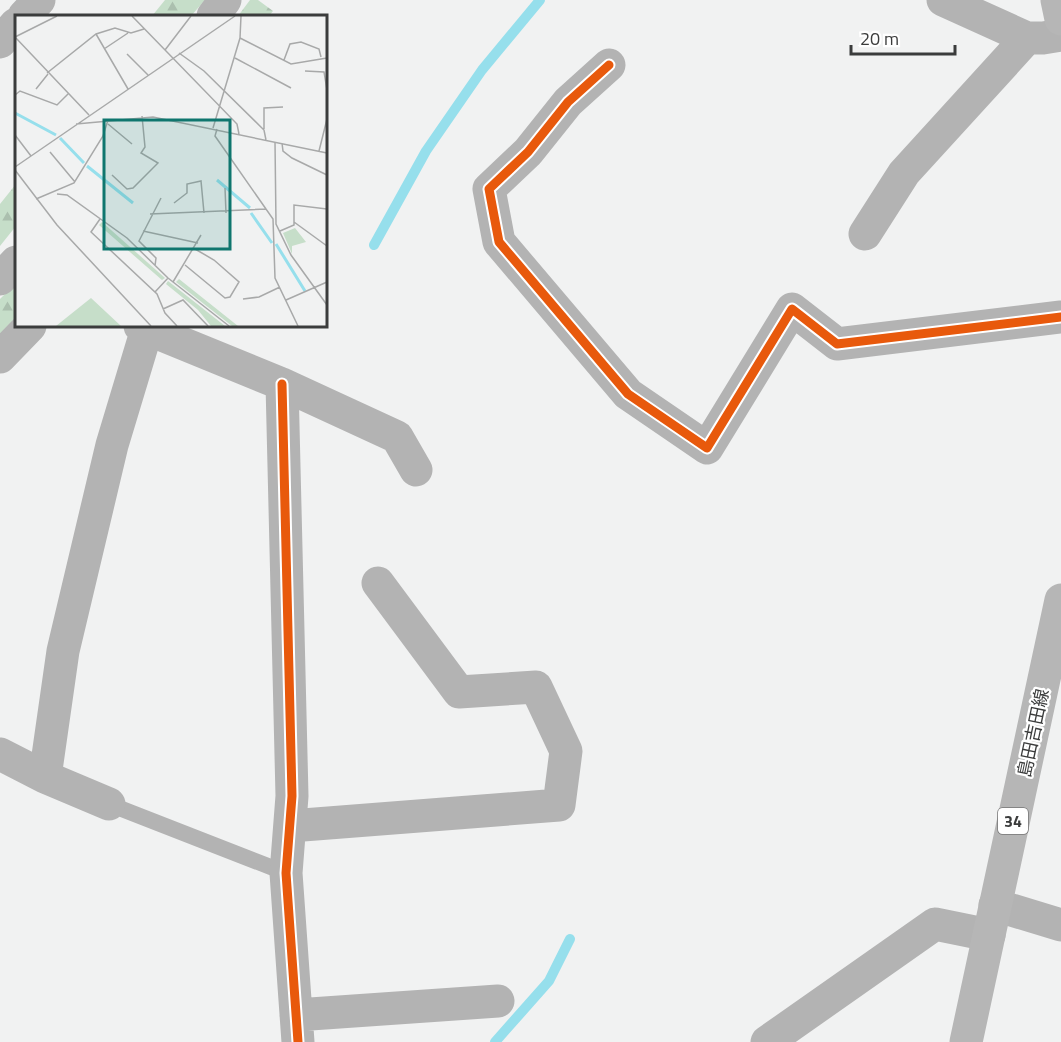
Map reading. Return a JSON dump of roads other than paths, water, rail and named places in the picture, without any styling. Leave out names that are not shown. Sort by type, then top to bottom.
[{"type":"main road","points":[[1057,0],[1061,19]]},
{"type":"main road","name":"島田吉田線","points":[[966,1042],[1061,600]]},
{"type":"street","points":[[25,15],[39,0]]},
{"type":"street","points":[[214,15],[225,0]]},
{"type":"street","points":[[943,0],[1027,38],[1043,38],[1061,34]]},
{"type":"street","points":[[0,42],[15,25]]},
{"type":"street","points":[[865,234],[904,173],[1027,38]]},
{"type":"street","points":[[609,65],[568,102],[528,152],[489,189],[499,242],[628,394],[707,448],[792,309],[837,344],[1061,317]]},
{"type":"street","points":[[0,279],[15,263]]},
{"type":"street","points":[[0,357],[29,327]]},
{"type":"street","points":[[45,777],[63,651],[112,445],[143,327],[282,384],[397,437],[416,470]]},
{"type":"street","points":[[282,384],[292,784],[286,873],[297,1029],[498,1001]]},
{"type":"street","points":[[290,826],[559,805],[566,752],[536,687],[459,692],[378,583]]},
{"type":"street","points":[[0,754],[45,777],[109,804]]},
{"type":"street","points":[[767,1042],[935,924],[992,920],[1061,925]]},
{"type":"lane","points":[[109,804],[286,873]]},
{"type":"waterway","points":[[374,245],[426,151],[482,70],[540,0]]},
{"type":"waterway","points":[[495,1042],[549,981],[570,939]]}]
